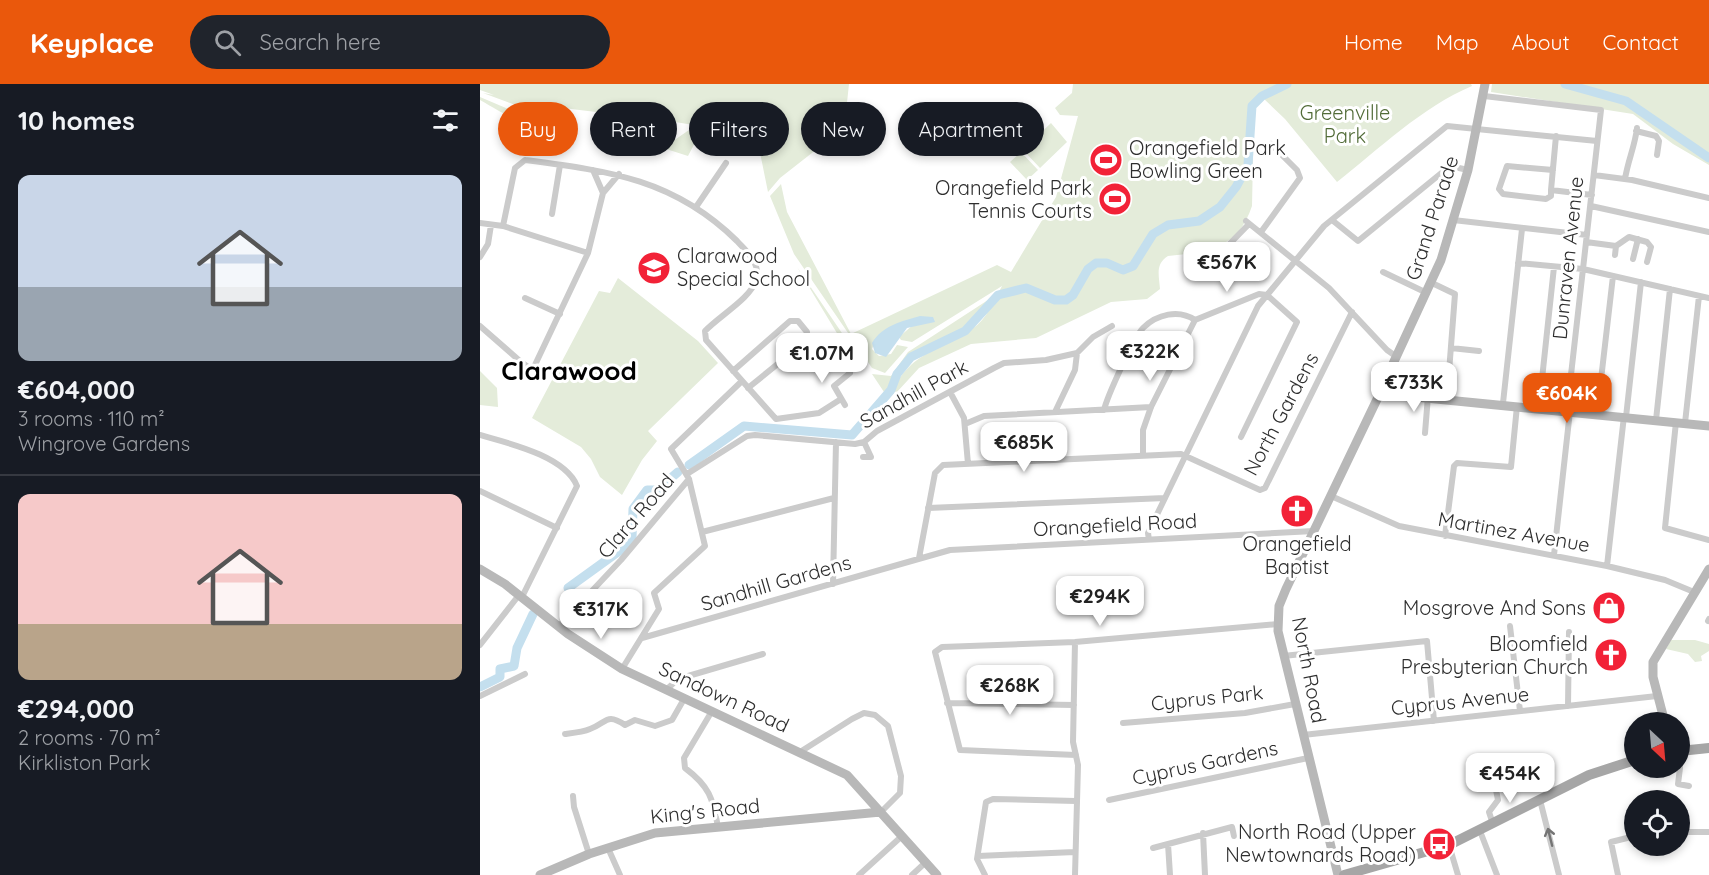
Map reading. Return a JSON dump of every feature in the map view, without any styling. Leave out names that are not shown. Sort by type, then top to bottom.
[{"type":"main road","points":[[1690,750],[1709,748]]},
{"type":"main road","points":[[1344,875],[1449,845],[1590,775],[1624,764]]},
{"type":"street","name":"Grand Parade","points":[[1391,386],[1398,358],[1432,283],[1454,220],[1478,128],[1485,84]]},
{"type":"street","name":"Dunraven Avenue","points":[[1484,96],[1601,110],[1554,555]]},
{"type":"street","points":[[1149,540],[1148,533],[1258,306],[1332,220],[1444,128],[1451,125],[1598,141]]},
{"type":"street","points":[[1625,179],[1628,154],[1635,144],[1636,129],[1656,136],[1659,141],[1657,155]]},
{"type":"street","points":[[1553,170],[1507,166],[1500,189],[1503,194],[1546,199],[1551,196],[1556,136]]},
{"type":"street","points":[[1260,232],[1300,178],[1297,170],[1271,144]]},
{"type":"street","points":[[503,226],[515,168],[519,162],[525,160],[619,174],[655,185],[696,207],[722,227],[756,263],[757,276],[752,289],[705,333],[706,340],[776,419],[819,413],[843,402],[834,386],[850,373]]},
{"type":"street","points":[[696,207],[726,163]]},
{"type":"street","points":[[552,214],[560,165]]},
{"type":"street","points":[[1332,220],[1358,241],[1450,166],[1468,170]]},
{"type":"street","points":[[593,170],[603,194]]},
{"type":"street","points":[[480,326],[528,368],[534,367],[588,253],[603,194],[619,174]]},
{"type":"street","points":[[1594,175],[1625,179],[1709,198]]},
{"type":"street","points":[[1551,190],[1592,195]]},
{"type":"street","points":[[1591,206],[1709,232]]},
{"type":"street","points":[[1454,220],[1587,239],[1616,246]]},
{"type":"street","points":[[480,223],[503,226],[588,253]]},
{"type":"street","points":[[1205,270],[1248,223],[1296,260],[1352,312],[1387,350],[1398,358]]},
{"type":"street","points":[[480,257],[488,244],[491,225]]},
{"type":"street","points":[[1503,404],[1522,229]]},
{"type":"street","points":[[1615,255],[1616,246],[1627,237],[1638,239],[1650,245],[1647,262]]},
{"type":"street","points":[[1633,259],[1638,239]]},
{"type":"street","points":[[1518,262],[1583,269],[1709,298]]},
{"type":"street","points":[[1539,407],[1554,267]]},
{"type":"street","points":[[1383,272],[1427,293]]},
{"type":"street","points":[[1597,414],[1613,276]]},
{"type":"street","points":[[1607,566],[1641,282]]},
{"type":"street","points":[[1432,283],[1455,294],[1447,398]]},
{"type":"street","points":[[1656,420],[1670,289]]},
{"type":"street","points":[[1143,455],[1143,430],[1151,407],[1195,320],[1259,294],[1267,295],[1296,322],[1241,437]]},
{"type":"street","points":[[1699,296],[1665,528],[1709,540]]},
{"type":"street","points":[[525,298],[560,314]]},
{"type":"street","name":"North Gardens","points":[[1186,455],[1260,490],[1264,488],[1352,312]]},
{"type":"street","points":[[1104,410],[1143,328],[1163,316],[1173,314],[1181,313],[1195,320]]},
{"type":"street","points":[[733,371],[790,321],[798,321],[807,332],[806,341],[748,388]]},
{"type":"street","name":"Sandhill Park","points":[[688,477],[747,436],[864,442],[877,431],[1004,363],[1046,360],[1077,353],[1093,337],[1112,326]]},
{"type":"street","points":[[1451,348],[1479,351]]},
{"type":"street","points":[[1055,412],[1075,370],[1077,353]]},
{"type":"street","name":"Grand Parade","points":[[1398,358],[1400,379]]},
{"type":"street","points":[[1400,379],[1428,396]]},
{"type":"street","points":[[1391,386],[1401,386],[1400,379]]},
{"type":"street","points":[[622,669],[659,609],[654,593],[704,549],[688,477],[671,449],[742,381]]},
{"type":"street","points":[[1391,386],[1416,397],[1428,396],[1709,426]]},
{"type":"street","name":"North Road","points":[[1338,875],[1283,656],[1278,624],[1279,606],[1378,398],[1391,386]]},
{"type":"street","points":[[950,392],[965,424],[968,464]]},
{"type":"street","points":[[1425,432],[1428,396]]},
{"type":"street","points":[[1445,536],[1455,463],[1511,467],[1517,405]]},
{"type":"street","points":[[965,424],[984,416],[1151,407]]},
{"type":"street","points":[[480,435],[536,453],[563,468],[574,478],[577,486],[521,596],[482,637],[480,645]]},
{"type":"street","points":[[833,584],[836,442]]},
{"type":"street","points":[[863,457],[871,457],[864,442]]},
{"type":"street","points":[[919,558],[928,508],[939,468],[968,464],[1186,455]]},
{"type":"street","name":"Clara Road","points":[[558,627],[621,560],[688,477]]},
{"type":"street","points":[[480,491],[557,528]]},
{"type":"street","name":"Martinez Avenue","points":[[1331,496],[1399,526],[1607,566],[1665,580],[1695,592]]},
{"type":"street","points":[[702,532],[834,498]]},
{"type":"street","points":[[928,508],[1165,498]]},
{"type":"street","name":"Orangefield Road","points":[[919,558],[968,549],[1314,531]]},
{"type":"street","name":"Sandhill Gardens","points":[[642,638],[919,558]]},
{"type":"street","name":"Sandown Road","points":[[480,569],[521,596],[558,627],[622,669],[847,775],[937,875]]},
{"type":"street","points":[[1662,712],[1657,696],[1653,662],[1709,569]]},
{"type":"street","points":[[1076,755],[960,750],[946,704],[935,652],[942,647],[1075,642],[1278,624]]},
{"type":"street","points":[[1510,626],[1520,711]]},
{"type":"street","points":[[1568,706],[1569,632]]},
{"type":"street","points":[[1283,656],[1427,641],[1434,721]]},
{"type":"street","points":[[1075,642],[1073,742],[1076,755],[1075,875]]},
{"type":"street","points":[[666,690],[678,679],[763,654]]},
{"type":"street","points":[[480,696],[525,674]]},
{"type":"street","name":"Cyprus Avenue","points":[[1303,735],[1657,696]]},
{"type":"street","points":[[565,734],[587,730],[608,718],[616,718],[625,725],[635,720],[649,726],[666,723],[677,714],[684,699]]},
{"type":"street","points":[[946,704],[1074,705]]},
{"type":"street","name":"Cyprus Park","points":[[1123,723],[1245,713],[1295,704]]},
{"type":"street","points":[[712,711],[684,758],[685,768],[702,781],[714,800],[718,827]]},
{"type":"street","points":[[800,752],[864,713],[875,715],[888,726],[901,776],[900,793],[881,812]]},
{"type":"street","name":"Cyprus Gardens","points":[[1109,800],[1308,758]]},
{"type":"street","points":[[1679,778],[1678,784],[1689,786]]},
{"type":"street","points":[[1494,824],[1489,812],[1498,800],[1496,790]]},
{"type":"street","points":[[573,796],[574,807],[589,854]]},
{"type":"street","points":[[985,875],[978,863],[978,856],[983,809],[989,800],[1076,801]]},
{"type":"street","points":[[1540,800],[1559,875]]},
{"type":"street","name":"King's Road","points":[[540,875],[589,854],[655,833],[881,812]]},
{"type":"street","points":[[1153,848],[1232,827],[1234,836]]},
{"type":"street","points":[[1480,831],[1497,875]]},
{"type":"street","points":[[1690,832],[1709,832]]},
{"type":"street","points":[[1203,833],[1205,875]]},
{"type":"street","points":[[860,875],[902,836]]},
{"type":"street","points":[[1618,875],[1611,842],[1624,839]]},
{"type":"street","points":[[1168,844],[1170,875]]},
{"type":"street","points":[[1449,845],[1458,875]]},
{"type":"street","points":[[608,848],[620,875]]},
{"type":"street","points":[[978,856],[1075,852]]},
{"type":"street","points":[[912,875],[926,862]]},
{"type":"green space","points":[[480,84],[849,84],[847,102],[801,102],[801,156],[808,156],[780,178],[768,192],[761,156],[789,156],[789,102],[689,102],[689,124],[677,122],[677,102],[590,102],[590,111],[578,110],[578,102],[507,102],[480,90]]},
{"type":"green space","name":"Greenville Park","points":[[1073,84],[1471,84],[1472,86],[1418,117],[1337,182],[1285,119],[1264,99],[1258,101],[1254,110],[1252,206],[1246,220],[1230,240],[1208,250],[1168,256],[1159,266],[1160,289],[1147,299],[1111,302],[1036,338],[971,344],[919,368],[897,392],[889,395],[898,380],[916,361],[977,325],[990,309],[1002,286],[912,342],[901,340],[899,337],[913,325],[935,319],[889,328],[876,340],[872,349],[879,356],[891,354],[897,345],[908,347],[885,373],[872,368],[794,254],[770,196],[781,184],[787,212],[851,334],[997,265],[1011,272],[1056,197],[1078,116],[1060,115],[1055,108],[1072,93]]},
{"type":"green space","points":[[1492,84],[1709,84],[1709,165],[1673,144],[1633,114],[1491,92]]},
{"type":"green space","points":[[480,97],[498,105],[498,110],[493,107],[480,100]]},
{"type":"green space","points":[[1051,123],[1067,142],[1040,168],[1029,156],[1044,156],[1044,130]]},
{"type":"green space","points":[[689,130],[688,156],[677,152],[677,138]]},
{"type":"green space","points":[[1017,156],[1025,156],[1038,170],[1027,180],[1010,162]]},
{"type":"green space","points":[[797,267],[863,364],[858,368]]},
{"type":"green space","points":[[618,278],[698,341],[718,363],[648,431],[657,441],[642,460],[622,495],[600,477],[591,459],[581,447],[532,418],[599,291],[610,293]]},
{"type":"green space","points":[[988,300],[969,324],[917,351],[907,359],[897,371],[886,395],[872,374],[891,376],[908,352]]},
{"type":"green space","points":[[480,371],[497,388],[498,407],[480,405]]},
{"type":"green space","points":[[1671,640],[1695,640],[1709,644],[1709,651],[1701,656],[1702,661],[1695,662],[1688,654],[1666,649]]},
{"type":"water","points":[[920,316],[933,317],[935,322],[907,328],[886,357],[875,353],[872,343],[881,332],[893,325]]},
{"type":"waterway","points":[[689,465],[744,426],[852,435],[891,390],[897,374],[911,357],[965,331],[998,295],[1026,288],[1055,300],[1066,300],[1073,295],[1088,269],[1096,263],[1107,263],[1123,270],[1133,266],[1153,234],[1168,225],[1199,221],[1220,207],[1236,187],[1248,165],[1252,106],[1262,96],[1287,84]]},
{"type":"waterway","points":[[1565,84],[1626,101],[1709,158]]},
{"type":"waterway","points":[[568,588],[622,549],[632,538],[633,509],[647,490],[657,490],[678,472]]},
{"type":"waterway","points":[[480,687],[500,677],[500,669],[514,666],[517,648],[533,614]]},
{"type":"place","name":"Orangefield Park Bowling Green","points":[[1106,160]]},
{"type":"place","name":"Orangefield Park Tennis Courts","points":[[1115,199]]},
{"type":"place","name":"Clarawood Special School","points":[[654,268]]},
{"type":"place","name":"Orangefield Baptist","points":[[1297,511]]},
{"type":"place","name":"Mosgrove And Sons","points":[[1609,608]]},
{"type":"place","name":"Bloomfield Presbyterian Church","points":[[1611,655]]},
{"type":"place","name":"North Road (Upper Newtownards Road)","points":[[1439,844]]},
{"type":"district","name":"Clarawood","points":[[569,371]]}]
